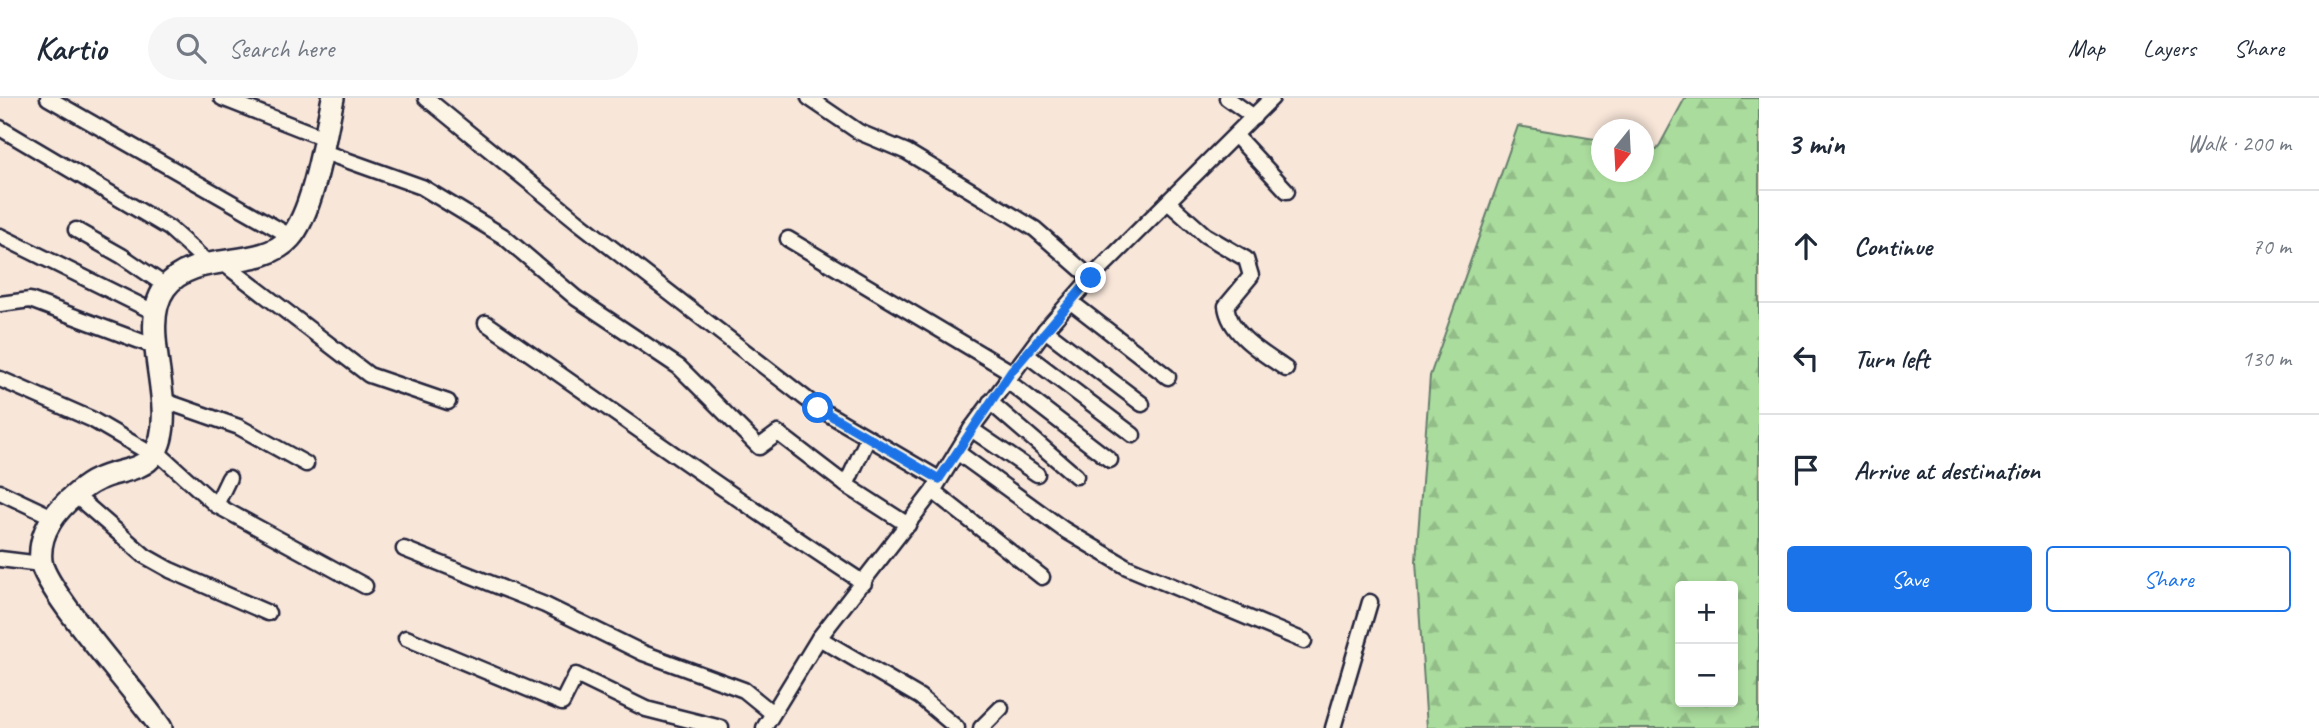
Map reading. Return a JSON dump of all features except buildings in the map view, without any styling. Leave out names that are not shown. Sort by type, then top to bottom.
[{"type":"main road","points":[[161,728],[56,591],[41,564],[44,533],[52,517],[75,495],[98,479],[142,465],[155,453],[162,400],[156,347],[156,313],[166,286],[189,271],[279,249],[292,237],[304,214],[334,98]]},
{"type":"street","points":[[48,98],[292,237]]},
{"type":"street","points":[[222,98],[409,181],[489,227],[520,249],[576,298],[679,367],[759,447],[778,433],[846,485],[908,525]]},
{"type":"street","points":[[426,98],[698,316],[818,408],[868,438],[936,485],[1042,577]]},
{"type":"street","points":[[809,98],[859,132],[907,152],[1035,229],[1091,278]]},
{"type":"street","points":[[1227,98],[1254,117]]},
{"type":"street","points":[[764,728],[771,712],[819,638],[908,525],[1008,376],[1045,330],[1091,278],[1272,98]]},
{"type":"street","points":[[0,128],[169,228],[369,375],[448,402]]},
{"type":"street","points":[[1236,136],[1287,191]]},
{"type":"street","points":[[1169,203],[1205,235],[1246,259],[1251,276],[1226,306],[1228,320],[1256,349],[1286,369]]},
{"type":"street","points":[[76,230],[122,256],[166,286]]},
{"type":"street","points":[[0,236],[156,313]]},
{"type":"street","points":[[788,239],[1008,376],[1110,460]]},
{"type":"street","points":[[0,304],[30,300],[156,347]]},
{"type":"street","points":[[1070,302],[1168,377]]},
{"type":"street","points":[[486,323],[632,423],[755,512],[864,583]]},
{"type":"street","points":[[1045,330],[1142,404]]},
{"type":"street","points":[[1027,355],[1133,435]]},
{"type":"street","points":[[0,379],[91,419],[155,453],[216,505],[365,586]]},
{"type":"street","points":[[162,400],[239,427],[306,464]]},
{"type":"street","points":[[990,402],[1076,476]]},
{"type":"street","points":[[971,429],[1037,474]]},
{"type":"street","points":[[846,485],[868,438]]},
{"type":"street","points":[[957,452],[1063,529],[1127,568],[1304,641]]},
{"type":"street","points":[[216,505],[229,478]]},
{"type":"street","points":[[0,492],[52,517]]},
{"type":"street","points":[[75,495],[145,556],[170,570],[268,613]]},
{"type":"street","points":[[404,549],[545,605],[643,653],[744,690],[771,712]]},
{"type":"street","points":[[0,559],[41,564]]},
{"type":"street","points":[[1333,728],[1370,602]]},
{"type":"street","points":[[406,638],[562,703],[576,675],[646,709],[721,728]]},
{"type":"street","points":[[819,638],[920,697],[957,728]]},
{"type":"street","points":[[981,728],[1001,708]]},
{"type":"green space","points":[[1685,98],[1759,98],[1759,728],[1427,728],[1416,561],[1430,376],[1518,126],[1591,138],[1591,182],[1654,182],[1654,150],[1657,150]]},
{"type":"route","points":[[818,408],[939,479],[1011,372],[1091,278]]}]
